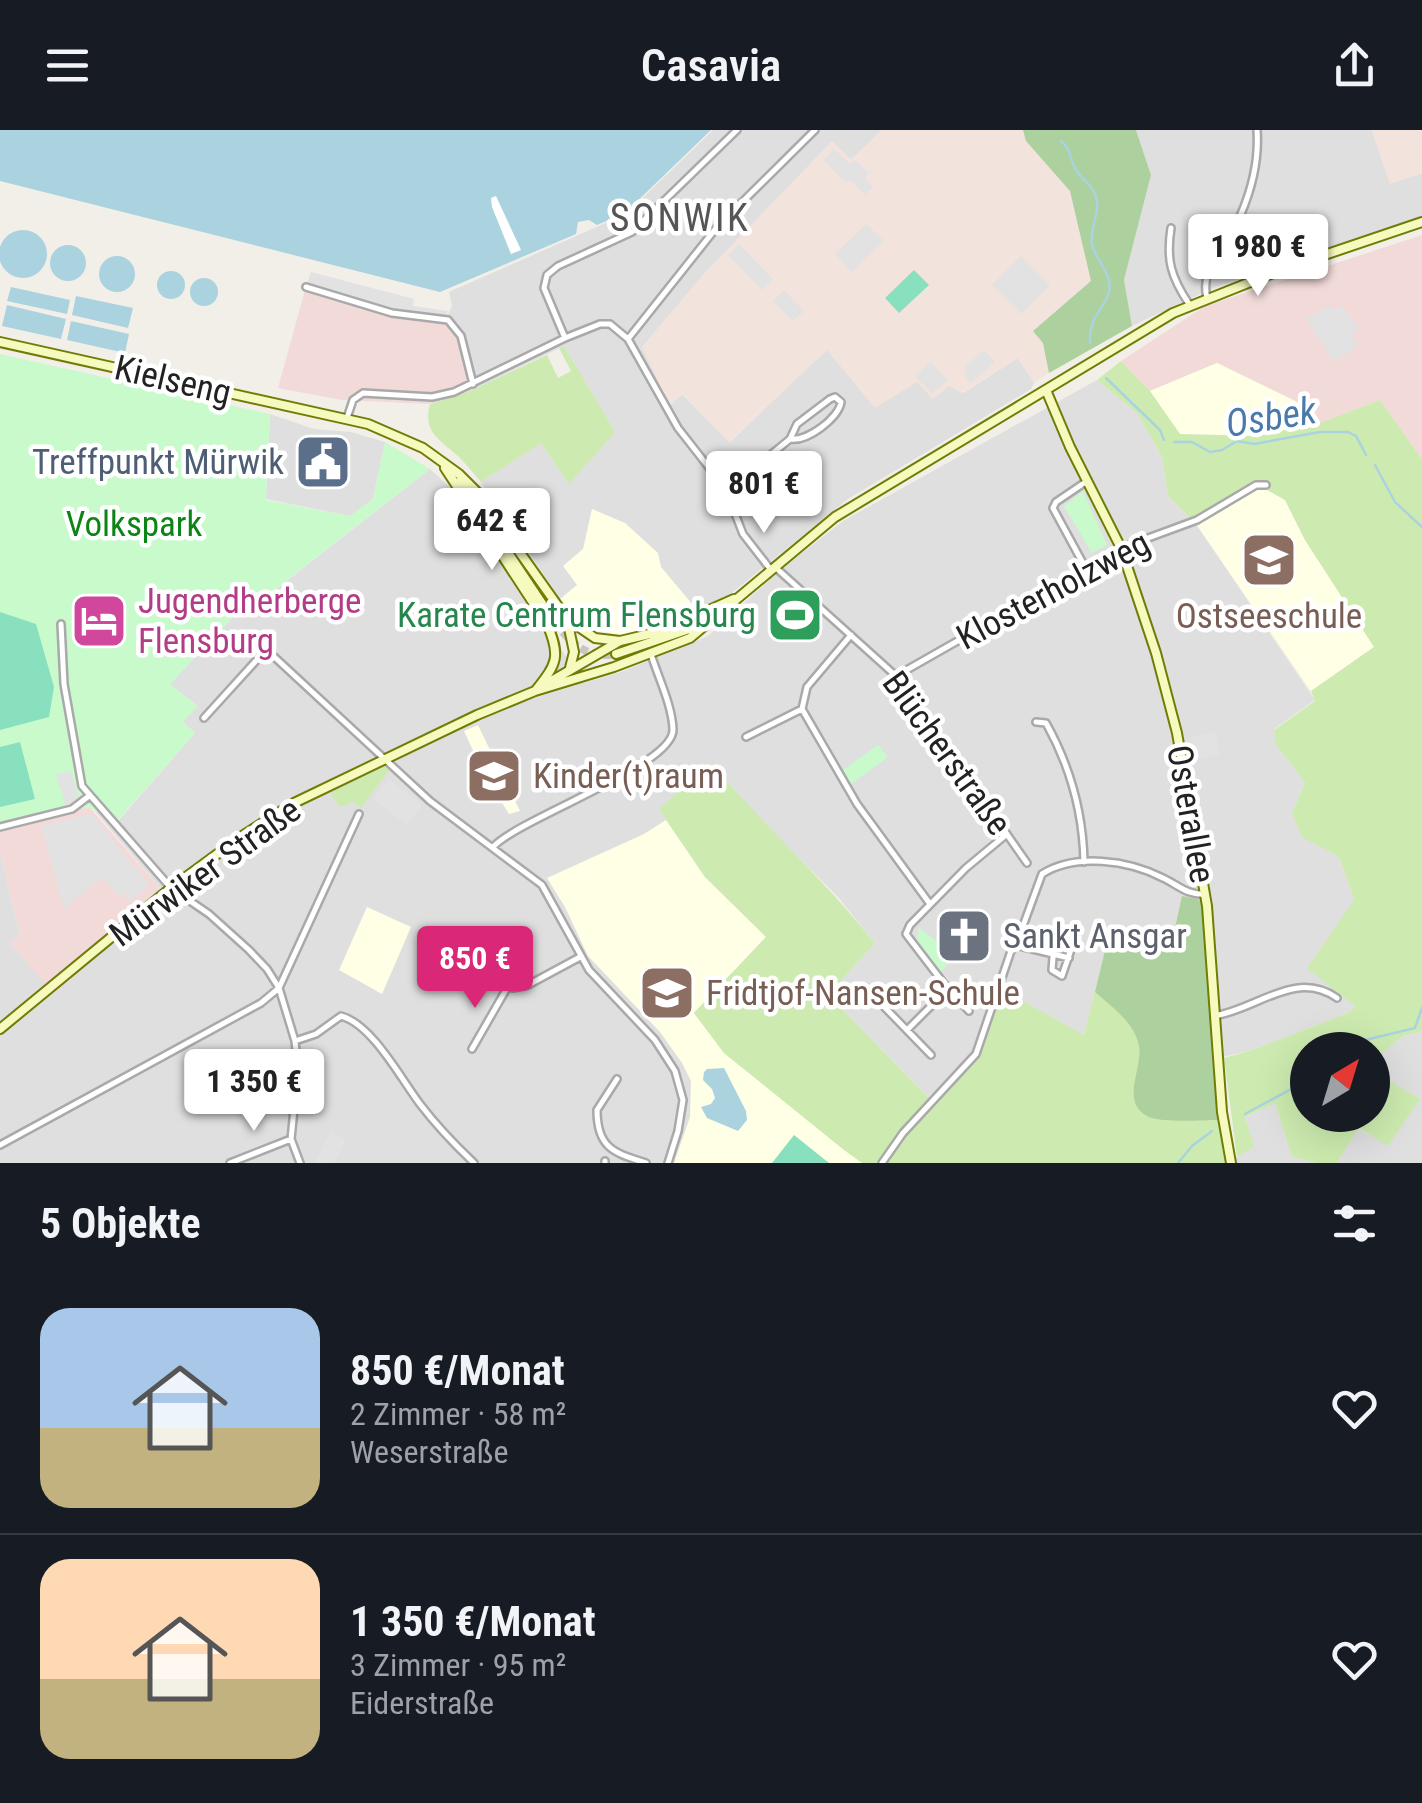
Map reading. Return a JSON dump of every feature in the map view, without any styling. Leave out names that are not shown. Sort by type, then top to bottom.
[{"type":"street","points":[[565,338],[544,288],[547,275],[560,265],[632,232],[737,130]]},
{"type":"street","points":[[347,418],[352,400],[363,393],[432,396],[454,392],[600,324],[619,329],[628,339],[717,227],[815,130]]},
{"type":"street","points":[[1207,298],[1207,272],[1246,202],[1257,130]]},
{"type":"street","name":"Mürwiker Straße","points":[[0,1029],[171,888],[266,820],[384,758],[536,691],[690,638],[835,517],[1189,304],[1422,222]]},
{"type":"street","points":[[1171,228],[1168,264],[1173,280],[1189,304]]},
{"type":"street","points":[[306,287],[392,313],[448,320],[461,336],[473,384]]},
{"type":"street","name":"Blücherstraße","points":[[628,339],[678,428],[725,488],[743,534],[773,568],[896,676],[1027,863]]},
{"type":"street","name":"Kielseng","points":[[0,342],[347,418],[411,441],[440,460]]},
{"type":"street","name":"Osterallee","points":[[1046,390],[1121,548],[1156,653],[1177,733],[1206,894],[1222,1112],[1231,1163]]},
{"type":"street","points":[[725,488],[790,439],[797,424],[830,398],[841,402],[839,412],[807,437],[790,439]]},
{"type":"street","points":[[440,460],[460,474],[496,515],[566,619],[574,652],[568,671],[547,687]]},
{"type":"street","points":[[440,460],[476,501],[555,622]]},
{"type":"street","points":[[440,460],[547,624],[556,658],[536,691]]},
{"type":"street","points":[[1086,567],[1053,508],[1089,480]]},
{"type":"street","name":"Klosterholzweg","points":[[896,676],[1121,548],[1197,520],[1256,485],[1266,485]]},
{"type":"street","name":"Mürwiker Straße","points":[[536,691],[620,641],[662,631],[742,596]]},
{"type":"street","points":[[566,619],[595,638],[620,641]]},
{"type":"street","points":[[616,654],[713,621]]},
{"type":"street","points":[[61,624],[64,684],[78,775],[88,796],[171,888],[249,950],[279,988],[295,1041],[298,1070],[291,1139],[300,1163]]},
{"type":"street","points":[[850,636],[807,687],[802,709],[857,804],[930,904]]},
{"type":"street","points":[[204,718],[264,652],[269,652],[430,801],[542,885],[580,957],[655,1040],[676,1071],[682,1100],[668,1163]]},
{"type":"street","points":[[494,846],[556,807],[622,777],[668,744],[673,727],[650,654]]},
{"type":"street","points":[[746,737],[802,709]]},
{"type":"street","points":[[1036,722],[1046,723],[1070,780],[1082,824],[1084,862]]},
{"type":"street","points":[[0,827],[72,809],[88,796]]},
{"type":"street","points":[[0,1145],[261,1004],[279,988],[359,814]]},
{"type":"street","points":[[969,1011],[906,934],[916,918],[966,868],[1007,834]]},
{"type":"street","points":[[882,1163],[903,1133],[976,1054],[1038,880],[1047,871],[1084,862],[1139,868],[1192,894],[1206,894]]},
{"type":"street","points":[[1053,956],[1051,967],[1058,976],[1065,974],[1077,932]]},
{"type":"street","points":[[424,941],[508,988],[528,985],[580,957]]},
{"type":"street","points":[[1016,946],[1069,958]]},
{"type":"street","points":[[906,1030],[940,997],[945,985]]},
{"type":"street","points":[[1214,1016],[1256,1004],[1289,987],[1318,988],[1337,998]]},
{"type":"street","points":[[472,1050],[508,988]]},
{"type":"street","points":[[865,988],[931,1054]]},
{"type":"street","points":[[295,1041],[316,1034],[342,1016],[352,1020],[474,1163]]},
{"type":"street","points":[[618,1079],[597,1110],[602,1137],[616,1154],[646,1163]]},
{"type":"street","points":[[230,1163],[291,1139]]},
{"type":"shaded area","points":[[713,130],[882,130],[851,160],[832,142],[701,277],[670,405],[682,394],[730,442],[827,349],[917,382],[950,386],[963,393],[1018,358],[1034,383],[1031,389],[848,499],[728,596],[668,626],[599,631],[578,619],[560,599],[481,482],[542,442],[569,483],[614,432],[564,346],[470,391],[455,332],[444,322],[452,306],[449,292],[626,214]]},
{"type":"shaded area","points":[[882,130],[1081,130],[1130,327],[1034,383],[1018,358],[962,393],[949,386],[933,399],[917,382],[875,408],[827,350],[729,442],[683,394],[669,405],[642,347],[701,277],[832,141],[851,160]]},
{"type":"shaded area","points":[[1136,130],[1372,130],[1390,183],[1422,173],[1422,219],[1215,287],[1132,326],[1124,280],[1151,175]]},
{"type":"shaded area","points":[[1372,130],[1422,130],[1422,173],[1390,184]]},
{"type":"shaded area","points":[[834,149],[850,164],[855,160],[869,173],[865,178],[873,187],[865,195],[823,160]]},
{"type":"shaded area","points":[[866,224],[884,241],[852,272],[835,254]]},
{"type":"shaded area","points":[[1422,235],[1422,459],[1380,400],[1320,423],[1295,401],[1217,363],[1150,391],[1121,361],[1205,306]]},
{"type":"shaded area","points":[[739,244],[773,279],[762,290],[728,255]]},
{"type":"shaded area","points":[[1021,256],[1050,285],[1021,314],[992,285]]},
{"type":"shaded area","points":[[311,272],[414,299],[413,306],[448,311],[446,316],[393,310],[307,284]]},
{"type":"shaded area","points":[[305,290],[388,316],[434,320],[451,326],[470,391],[430,404],[342,400],[278,388]]},
{"type":"shaded area","points":[[784,290],[804,311],[793,321],[773,301]]},
{"type":"shaded area","points":[[1342,305],[1359,330],[1352,335],[1358,345],[1334,362],[1306,318],[1328,306],[1335,310]]},
{"type":"shaded area","points":[[984,350],[995,362],[971,383],[964,375],[964,367]]},
{"type":"shaded area","points":[[930,362],[948,380],[932,394],[915,376]]},
{"type":"shaded area","points":[[1217,363],[1295,401],[1320,423],[1254,436],[1179,434],[1150,391]]},
{"type":"shaded area","points":[[1097,380],[1138,414],[1162,457],[1168,496],[1196,524],[1315,700],[1274,729],[1275,742],[1305,783],[1292,813],[1302,836],[1339,857],[1354,900],[1355,1006],[1350,1012],[1290,1032],[1252,1050],[1214,1059],[1201,900],[1173,942],[1111,927],[1084,1035],[1001,990],[977,1057],[934,1103],[828,995],[875,943],[838,897],[710,763],[705,877],[773,1094],[862,1163],[0,1163],[0,852],[20,935],[167,896],[94,810],[119,820],[195,733],[183,722],[169,685],[233,617],[248,611],[430,469],[454,491],[584,683],[708,636],[780,570],[843,521]]},
{"type":"shaded area","points":[[270,414],[314,429],[351,432],[385,442],[373,499],[350,516],[266,499]]},
{"type":"shaded area","name":"Ostseeschule","points":[[1260,486],[1285,500],[1305,540],[1374,647],[1311,691],[1196,524]]},
{"type":"shaded area","points":[[592,509],[625,523],[658,553],[661,567],[698,611],[668,626],[626,636],[599,631],[579,619],[560,599],[577,585],[563,566],[583,549]]},
{"type":"shaded area","name":"Kinder(t)raum","points":[[478,725],[520,811],[509,814],[496,793],[484,793],[489,785],[464,731]]},
{"type":"shaded area","points":[[1215,732],[1220,754],[1193,760],[1188,738]]},
{"type":"shaded area","points":[[71,771],[81,804],[66,807],[56,774]]},
{"type":"shaded area","points":[[389,779],[422,805],[407,825],[373,799]]},
{"type":"shaded area","points":[[90,808],[167,896],[54,994],[10,943],[20,934],[0,852],[0,828],[71,809]]},
{"type":"shaded area","points":[[92,814],[149,885],[130,901],[123,893],[119,896],[102,877],[64,909],[41,826]]},
{"type":"shaded area","name":"Fridtjof-Nansen-Schule","points":[[666,820],[705,877],[766,937],[694,1013],[724,1053],[862,1163],[674,1163],[690,1117],[691,1081],[660,1032],[588,956],[547,878]]},
{"type":"shaded area","points":[[367,907],[411,927],[382,994],[339,970]]},
{"type":"shaded area","points":[[1422,1031],[1422,1163],[1337,1163],[1356,1132],[1365,1132],[1388,1145],[1419,1099],[1390,1081],[1390,1046],[1401,1037]]},
{"type":"shaded area","points":[[1275,1102],[1292,1157],[1316,1163],[1233,1163],[1253,1147],[1245,1117]]},
{"type":"shaded area","points":[[331,1131],[346,1140],[334,1163],[315,1163]]},
{"type":"green space","points":[[1023,130],[1136,130],[1151,175],[1124,280],[1132,326],[1049,373],[1043,343],[1033,331],[1091,281],[1070,191],[1026,141]]},
{"type":"green space","points":[[914,270],[929,285],[899,313],[885,298]]},
{"type":"green space","points":[[564,346],[615,432],[569,484],[541,443],[481,482],[434,435],[428,422],[430,404],[470,391],[547,355],[558,378],[571,371],[559,348]]},
{"type":"green space","name":"Volkspark","points":[[0,354],[270,414],[266,500],[350,516],[373,499],[385,442],[430,469],[247,611],[233,617],[170,684],[198,706],[183,722],[195,733],[118,820],[90,808],[72,809],[0,828]]},
{"type":"green space","points":[[1121,361],[1150,391],[1180,434],[1254,436],[1320,423],[1380,400],[1422,459],[1422,1031],[1401,1037],[1390,1047],[1390,1032],[1298,1032],[1350,1012],[1355,1006],[1307,968],[1354,900],[1339,857],[1302,837],[1292,813],[1305,783],[1275,743],[1274,730],[1315,701],[1311,691],[1374,647],[1305,540],[1285,500],[1260,486],[1196,524],[1168,496],[1162,457],[1138,414],[1097,380]]},
{"type":"green space","points":[[1083,491],[1107,545],[1092,553],[1064,506]]},
{"type":"green space","points":[[0,612],[36,624],[54,687],[49,717],[0,730]]},
{"type":"green space","points":[[20,742],[35,799],[0,807],[0,747]]},
{"type":"green space","points":[[878,745],[888,757],[851,784],[843,770]]},
{"type":"green space","points":[[710,763],[875,943],[828,995],[934,1103],[977,1057],[1001,989],[1084,1035],[1111,926],[1172,942],[1182,896],[1201,900],[1219,1120],[1227,1163],[862,1163],[844,1150],[724,1053],[694,1013],[766,937],[705,877],[659,809]]},
{"type":"green space","points":[[384,766],[389,770],[361,808],[352,802],[340,807],[330,793]]},
{"type":"green space","points":[[1182,896],[1201,900],[1219,1120],[1164,1120],[1140,1111],[1134,1094],[1137,1038],[1122,1016],[1095,992],[1111,926],[1172,942]]},
{"type":"green space","points":[[919,928],[957,956],[940,972],[916,942]]},
{"type":"green space","points":[[1290,1035],[1290,1132],[1356,1132],[1337,1163],[1292,1157],[1275,1103],[1245,1117],[1254,1147],[1237,1157],[1224,1058]]},
{"type":"green space","points":[[1390,1081],[1420,1099],[1388,1146],[1365,1132],[1390,1132]]},
{"type":"green space","points":[[794,1135],[829,1163],[772,1163]]},
{"type":"water","points":[[0,130],[711,130],[625,213],[597,225],[589,220],[578,222],[576,234],[440,292],[0,181]]},
{"type":"water","points":[[23,230],[40,237],[47,254],[40,271],[23,278],[6,271],[-1,254],[6,237]]},
{"type":"water","points":[[68,245],[81,250],[86,263],[81,276],[68,281],[55,276],[50,263],[55,250]]},
{"type":"water","points":[[117,256],[130,261],[135,274],[130,287],[117,292],[104,287],[99,274],[104,261]]},
{"type":"water","points":[[171,271],[181,275],[185,285],[181,295],[171,299],[161,295],[157,285],[161,275]]},
{"type":"water","points":[[204,278],[214,282],[218,292],[214,302],[204,306],[194,302],[190,292],[194,282]]},
{"type":"water","points":[[11,287],[70,300],[67,314],[7,301]]},
{"type":"water","points":[[76,296],[133,308],[128,328],[72,315]]},
{"type":"water","points":[[7,305],[66,319],[61,339],[2,326]]},
{"type":"water","points":[[71,321],[129,334],[125,353],[67,340]]},
{"type":"water","points":[[724,1068],[746,1111],[747,1120],[738,1131],[707,1118],[701,1107],[715,1098],[703,1080],[704,1072]]},
{"type":"pier","points":[[496,196],[521,250],[511,254],[492,207],[491,198]]},
{"type":"waterway","name":"Osbek","points":[[1061,141],[1096,196],[1092,242],[1109,280],[1109,292],[1094,319],[1090,343]]},
{"type":"waterway","name":"Osbek","points":[[1106,378],[1160,430],[1164,440]]},
{"type":"waterway","name":"Osbek","points":[[1174,442],[1192,442],[1210,452],[1237,441],[1254,444],[1320,432],[1348,432],[1356,436],[1366,455]]},
{"type":"waterway","name":"Osbek","points":[[1375,465],[1395,502],[1422,527]]},
{"type":"waterway","name":"Osbek","points":[[1390,1034],[1415,1028],[1422,1008]]},
{"type":"waterway","name":"Osbek","points":[[1245,1114],[1290,1090]]},
{"type":"waterway","name":"Osbek","points":[[1178,1163],[1212,1131]]},
{"type":"tunnel","points":[[555,623],[588,652],[616,654]]},
{"type":"place","name":"Treffpunkt Mürwik","points":[[323,462]]},
{"type":"place","name":"Ostseeschule","points":[[1269,560]]},
{"type":"place","name":"Karate Centrum Flensburg","points":[[795,615]]},
{"type":"place","name":"Jugendherberge Flensburg","points":[[99,621]]},
{"type":"place","name":"Kinder(t)raum","points":[[494,776]]},
{"type":"place","name":"Sankt Ansgar","points":[[964,936]]},
{"type":"place","name":"Fridtjof-Nansen-Schule","points":[[667,993]]},
{"type":"district","name":"SONWIK","points":[[680,218]]}]
